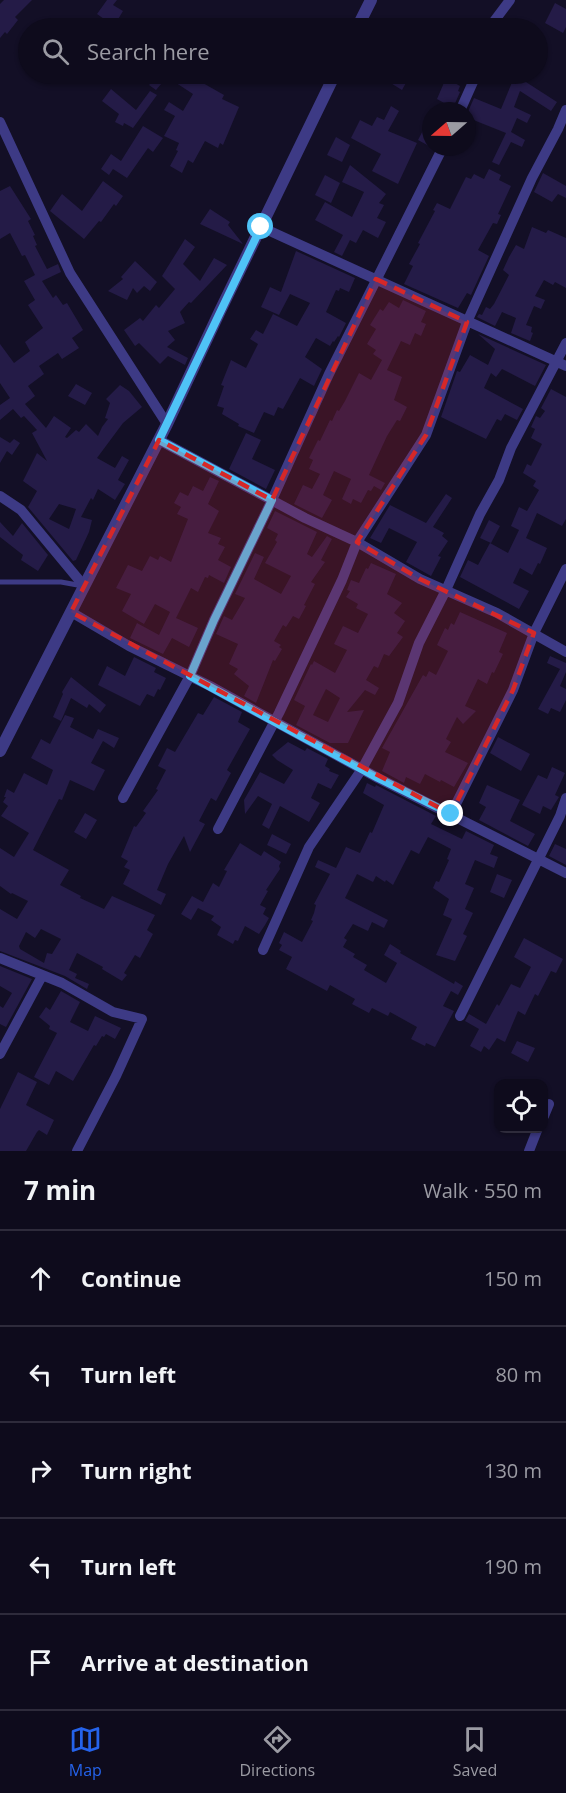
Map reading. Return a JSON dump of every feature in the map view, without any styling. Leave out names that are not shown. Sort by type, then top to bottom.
[{"type":"street","points":[[362,18],[371,0]]},
{"type":"street","points":[[496,18],[510,0]]},
{"type":"street","points":[[0,751],[167,424],[331,84]]},
{"type":"street","points":[[464,102],[472,84]]},
{"type":"street","points":[[218,829],[274,722],[342,580],[357,542],[426,435],[467,322],[532,178],[566,110]]},
{"type":"street","points":[[0,122],[70,273],[167,424]]},
{"type":"street","points":[[123,798],[190,676],[329,374],[438,156]]},
{"type":"street","points":[[261,227],[561,364]]},
{"type":"street","points":[[263,950],[309,847],[362,769],[398,703],[419,643],[446,591],[512,448],[561,364],[566,343]]},
{"type":"street","points":[[159,440],[305,519],[357,542],[420,579],[497,613],[566,652]]},
{"type":"street","points":[[0,496],[21,510],[84,586]]},
{"type":"street","points":[[451,814],[513,690],[534,633],[566,569]]},
{"type":"street","points":[[71,612],[129,646],[190,676],[362,769],[566,873]]},
{"type":"street","points":[[460,1016],[560,816],[566,798]]},
{"type":"street","points":[[0,958],[62,983],[113,1012],[142,1019],[116,1076],[77,1151]]},
{"type":"street","points":[[0,1054],[42,976]]},
{"type":"street","points":[[529,1151],[536,1133]]},
{"type":"lane","points":[[0,582],[61,582],[84,586]]},
{"type":"highlighted area","points":[[376,279],[467,322],[426,435],[357,542],[420,579],[534,633],[513,690],[451,814],[71,612],[159,440],[272,500]]},
{"type":"building","points":[[4,0],[32,0],[15,17],[18,20],[7,34],[5,32],[0,38],[0,4]]},
{"type":"building","points":[[107,0],[117,0],[113,5],[123,11],[119,18],[103,18],[97,14]]},
{"type":"building","points":[[555,3],[566,9],[566,27],[563,33],[548,25],[548,18]]},
{"type":"building","points":[[150,84],[161,84],[156,90]]},
{"type":"building","points":[[178,84],[205,84],[224,95],[222,99],[239,107],[223,145],[220,143],[218,148],[205,141],[193,163],[188,160],[182,173],[170,166],[178,151],[176,150],[179,143],[164,136],[175,116],[164,110],[169,102],[183,111],[193,94]]},
{"type":"building","points":[[392,84],[405,84],[402,90]]},
{"type":"building","points":[[443,84],[460,86],[456,102],[442,102],[437,99]]},
{"type":"building","points":[[511,84],[529,84],[557,102],[551,111],[520,91],[514,107],[531,115],[527,123],[517,118],[511,132],[525,140],[522,147],[511,142],[499,165],[492,162],[506,133],[476,121],[476,102],[472,102],[474,98],[501,109]]},
{"type":"building","points":[[111,89],[136,110],[150,91],[157,95],[133,128],[124,123],[123,126],[115,122],[119,114],[102,101]]},
{"type":"building","points":[[391,106],[399,111],[388,131],[417,143],[398,184],[372,171],[381,154],[351,138],[360,120],[372,126],[377,117],[384,120]]},
{"type":"building","points":[[143,126],[163,138],[153,152],[148,148],[127,178],[113,169],[109,175],[101,169],[111,154],[121,161]]},
{"type":"building","points":[[336,137],[350,145],[342,162],[327,155]]},
{"type":"building","points":[[350,165],[386,194],[379,203],[384,205],[377,218],[386,222],[378,238],[363,230],[356,243],[350,240],[342,256],[334,252],[343,235],[315,220],[325,202],[352,217],[364,192],[342,182]]},
{"type":"building","points":[[489,169],[501,175],[499,180],[511,186],[498,214],[501,215],[497,224],[493,223],[478,250],[489,256],[471,295],[467,293],[458,308],[404,284],[413,266],[409,264],[437,203],[450,209],[466,177],[471,179],[474,174],[484,179]]},
{"type":"building","points":[[543,173],[566,186],[566,198],[558,194],[552,202],[534,192]]},
{"type":"building","points":[[325,175],[340,183],[331,203],[315,195]]},
{"type":"building","points":[[103,181],[123,196],[84,239],[50,211],[62,194],[82,211]]},
{"type":"building","points":[[10,186],[31,219],[28,221],[35,235],[33,236],[37,245],[35,246],[47,269],[58,264],[61,272],[42,281],[53,298],[56,295],[63,305],[67,303],[83,330],[72,338],[79,348],[62,359],[58,353],[39,366],[44,374],[28,386],[35,396],[25,404],[46,428],[54,416],[71,428],[65,437],[67,438],[76,430],[79,432],[86,424],[98,436],[108,419],[105,418],[110,403],[106,399],[120,385],[129,391],[142,407],[123,423],[97,458],[115,468],[122,456],[129,460],[118,480],[125,484],[115,500],[98,489],[93,500],[91,498],[81,517],[92,520],[89,532],[76,560],[73,561],[28,507],[37,491],[23,481],[37,453],[47,461],[32,433],[37,430],[24,416],[21,418],[13,409],[0,420],[0,405],[10,398],[0,383],[0,344],[14,363],[30,351],[25,342],[43,328],[28,305],[35,300],[24,281],[35,275],[10,233],[0,239],[0,191]],"holes":[[[59,504],[76,509],[69,529],[49,519]]]},
{"type":"building","points":[[210,209],[230,222],[228,225],[243,244],[200,224]]},
{"type":"building","points":[[532,227],[546,233],[548,230],[566,238],[566,288],[555,282],[553,285],[544,280],[535,296],[545,300],[541,309],[534,306],[526,325],[532,327],[531,332],[533,333],[530,341],[511,333],[516,318],[502,312],[495,326],[477,317],[479,314],[482,315],[486,307],[490,309],[494,304],[509,275],[503,270],[509,257],[516,245],[524,249]]},
{"type":"building","points":[[185,239],[195,247],[183,264],[200,281],[214,258],[227,265],[180,312],[185,323],[168,331],[175,340],[167,347],[188,358],[185,365],[168,356],[160,364],[139,343],[135,346],[124,330],[140,318],[143,321],[156,305],[159,308],[175,289],[162,276]]},
{"type":"building","points":[[296,251],[355,278],[349,292],[340,288],[339,291],[336,290],[326,312],[346,323],[339,337],[330,346],[316,338],[305,357],[322,369],[314,386],[300,378],[283,409],[278,407],[274,416],[264,412],[254,433],[238,426],[239,424],[222,414],[224,408],[217,406],[224,386],[221,385],[231,360],[246,368],[258,344],[250,339],[256,330],[263,334],[273,314],[297,326],[310,303],[290,294],[279,315],[261,307],[270,287],[281,292]]},
{"type":"building","points":[[135,261],[157,282],[150,291],[144,286],[137,293],[133,288],[127,300],[108,291],[123,279],[121,277]]},
{"type":"building","points":[[403,300],[426,311],[421,322],[426,324],[421,336],[415,333],[410,345],[401,341],[387,370],[402,377],[394,400],[407,407],[400,421],[397,420],[387,436],[369,475],[385,483],[381,490],[374,486],[371,491],[368,490],[361,503],[353,499],[351,504],[342,499],[351,479],[334,471],[323,495],[332,500],[322,518],[294,504],[303,485],[312,489],[320,474],[309,469],[313,460],[309,458],[330,420],[332,421],[337,410],[339,411],[345,401],[359,373],[371,380],[382,360],[373,354],[376,350],[367,344],[376,329],[370,325],[380,309],[383,311],[389,302],[399,308]]},
{"type":"building","points":[[478,334],[546,365],[535,386],[502,369],[496,377],[491,373],[484,388],[523,409],[517,420],[505,414],[501,421],[497,419],[486,439],[441,417],[457,371],[460,372],[470,355],[488,365],[495,349]]},
{"type":"building","points":[[76,384],[92,393],[85,405],[68,396]]},
{"type":"building","points":[[551,389],[566,397],[566,519],[562,526],[537,513],[526,538],[547,548],[532,575],[520,568],[513,583],[529,591],[519,609],[460,577],[468,560],[478,565],[490,543],[508,553],[519,530],[511,526],[519,507],[527,511],[539,490],[533,486],[536,481],[523,473],[527,464],[531,466],[542,444],[531,438],[535,429],[531,427],[536,416],[540,418],[545,411],[541,408]]},
{"type":"building","points":[[246,433],[261,440],[252,459],[275,470],[266,489],[229,469]]},
{"type":"building","points":[[0,437],[10,443],[14,439],[20,443],[12,455],[7,451],[0,463]]},
{"type":"building","points":[[210,477],[219,481],[208,504],[219,511],[208,533],[221,538],[218,544],[225,547],[218,560],[231,567],[224,583],[209,575],[208,578],[205,577],[198,592],[191,588],[176,618],[198,628],[189,647],[172,638],[163,654],[130,638],[137,623],[159,635],[170,612],[155,604],[144,624],[122,611],[131,594],[116,588],[128,565],[142,571],[150,556],[158,560],[160,556],[171,562],[188,519],[177,514],[181,507],[174,503],[180,492],[188,496],[193,486],[203,491]]},
{"type":"building","points":[[446,494],[452,498],[433,527],[444,533],[442,536],[448,541],[438,556],[441,557],[431,576],[406,562],[417,542],[389,528],[381,543],[370,538],[390,505],[426,523]]},
{"type":"building","points":[[275,511],[317,532],[307,554],[312,557],[327,536],[332,539],[321,560],[325,562],[311,582],[315,584],[299,619],[293,616],[286,627],[283,625],[274,641],[281,645],[279,647],[282,649],[275,661],[273,660],[256,703],[244,696],[249,686],[234,674],[238,669],[229,664],[238,644],[216,634],[224,616],[232,620],[245,598],[235,594],[255,553],[264,557],[254,579],[281,594],[291,576],[265,563],[277,542],[275,540],[278,534],[267,528]]},
{"type":"building","points":[[489,520],[500,526],[491,543],[480,538]]},
{"type":"building","points":[[0,522],[13,536],[22,523],[48,555],[38,571],[21,560],[23,555],[0,537]]},
{"type":"building","points":[[371,563],[396,574],[387,594],[402,603],[394,613],[405,621],[397,633],[403,637],[389,656],[384,654],[378,668],[374,666],[366,680],[379,688],[375,695],[365,690],[347,712],[364,710],[348,743],[330,743],[296,725],[305,706],[294,700],[314,661],[335,673],[347,650],[334,644],[343,626],[358,633],[368,614],[356,608],[358,604],[346,597],[350,591],[347,590],[351,580],[359,583],[366,568],[368,569]],"holes":[[[326,689],[340,698],[328,722],[313,715]]]},
{"type":"building","points":[[460,612],[507,633],[499,652],[503,654],[494,673],[492,672],[487,684],[478,679],[465,706],[476,711],[463,724],[457,717],[446,739],[451,742],[445,752],[468,763],[454,787],[425,774],[420,784],[406,777],[404,783],[382,771],[390,752],[382,748],[423,675],[426,677],[429,671],[436,675],[448,651],[437,645],[445,628],[448,630],[451,623],[454,625]]},
{"type":"building","points":[[550,656],[566,663],[566,672],[560,686],[566,689],[566,700],[560,712],[551,708],[548,714],[538,709],[560,669],[547,663]]},
{"type":"building","points":[[134,657],[156,668],[154,672],[166,678],[154,697],[147,694],[140,706],[98,685],[107,666],[125,676]]},
{"type":"building","points":[[71,677],[106,705],[100,713],[89,704],[87,708],[71,698],[61,721],[53,717],[62,692]]},
{"type":"building","points":[[214,697],[242,712],[238,722],[250,729],[227,770],[231,773],[216,801],[211,798],[199,821],[205,824],[190,852],[184,836],[168,864],[157,890],[166,894],[161,905],[123,884],[130,870],[124,867],[128,861],[121,857],[134,826],[136,827],[146,813],[143,811],[158,790],[156,789],[166,770],[158,766],[167,748],[175,752],[198,713],[203,715]]},
{"type":"building","points":[[65,715],[74,718],[70,727],[93,739],[98,729],[119,738],[114,748],[103,741],[91,763],[105,770],[94,791],[70,780],[62,800],[59,799],[33,850],[69,870],[60,885],[81,896],[80,898],[104,909],[112,896],[155,915],[147,930],[153,934],[140,958],[135,955],[122,981],[102,969],[103,967],[77,953],[69,970],[77,974],[75,978],[89,984],[87,989],[65,976],[0,951],[0,909],[17,919],[28,901],[11,894],[0,886],[0,848],[14,857],[29,833],[1,816],[8,806],[3,802],[6,797],[4,797],[7,789],[14,793],[24,773],[47,785],[53,770],[31,758],[41,739],[50,744]],"holes":[[[41,929],[61,939],[52,954],[47,953],[44,963],[20,949],[19,946],[26,932],[35,938]]]},
{"type":"building","points":[[498,737],[530,754],[521,771],[490,753]]},
{"type":"building","points":[[288,742],[305,751],[307,748],[328,759],[325,766],[330,769],[329,771],[339,775],[331,789],[318,783],[311,798],[320,803],[309,822],[280,806],[269,829],[262,825],[272,804],[258,796],[245,814],[244,800],[260,772],[284,784],[293,770],[272,755]]},
{"type":"building","points":[[552,767],[565,773],[555,795],[559,797],[551,810],[543,806],[540,814],[522,805],[538,775],[547,779]]},
{"type":"building","points":[[367,783],[375,787],[376,785],[436,816],[431,824],[462,839],[466,831],[494,845],[490,854],[498,857],[494,868],[475,860],[465,884],[474,888],[465,909],[473,913],[463,934],[467,936],[455,961],[436,955],[452,919],[443,915],[449,899],[433,888],[436,881],[439,882],[449,860],[447,859],[451,849],[428,837],[419,854],[411,850],[393,885],[376,876],[373,882],[357,874],[345,898],[388,920],[384,928],[372,922],[368,931],[353,924],[344,938],[347,940],[343,947],[355,954],[353,957],[367,965],[364,970],[386,983],[397,963],[384,955],[390,944],[401,951],[400,953],[454,984],[455,981],[463,986],[458,995],[451,991],[443,1006],[454,1011],[435,1047],[426,1043],[425,1046],[411,1039],[417,1027],[390,1012],[388,1016],[372,1008],[369,1013],[352,1004],[355,999],[330,985],[327,991],[286,969],[292,957],[279,950],[282,945],[279,943],[284,932],[302,942],[313,921],[311,920],[316,905],[314,904],[330,874],[315,867],[318,860],[336,868],[346,847],[360,853],[370,832],[372,833],[384,805],[363,793]]},
{"type":"building","points":[[487,785],[520,800],[510,821],[535,834],[528,846],[479,820],[486,807],[479,803]]},
{"type":"building","points":[[85,813],[97,820],[86,839],[74,832]]},
{"type":"building","points":[[272,834],[291,844],[286,854],[267,845]]},
{"type":"building","points":[[240,843],[261,856],[264,851],[281,862],[280,869],[266,890],[268,891],[260,905],[266,908],[263,914],[269,918],[265,925],[259,934],[245,926],[238,941],[235,940],[233,944],[217,935],[221,927],[211,920],[214,916],[198,908],[191,920],[181,914],[192,896],[203,902],[213,883],[219,887],[227,871],[224,870]]},
{"type":"building","points":[[555,844],[566,849],[566,865],[549,856]]},
{"type":"building","points":[[497,874],[512,880],[504,898],[490,892]]},
{"type":"building","points":[[524,938],[563,959],[556,973],[551,971],[538,996],[535,994],[525,1015],[518,1011],[505,1042],[497,1038],[489,1050],[484,1046],[481,1052],[470,1046],[479,1029],[465,1021],[469,1014],[486,1024],[511,984],[520,988],[531,967],[514,957]]},
{"type":"building","points":[[0,966],[32,979],[6,1027],[0,1024],[0,1006],[3,1008],[12,993],[0,986]]},
{"type":"building","points":[[61,991],[80,1002],[70,1022],[88,1031],[95,1016],[121,1028],[115,1039],[106,1034],[102,1036],[96,1046],[94,1045],[73,1081],[56,1071],[49,1085],[34,1077],[57,1033],[49,1029],[50,1026],[39,1017],[46,1007],[50,1010]]},
{"type":"building","points":[[517,1041],[535,1048],[528,1062],[511,1053]]},
{"type":"building","points":[[18,1072],[37,1082],[26,1105],[54,1120],[47,1135],[39,1130],[26,1151],[0,1151],[0,1109]]},
{"type":"route","points":[[261,227],[159,440],[272,500],[214,620],[190,676],[378,778],[451,814]]}]
